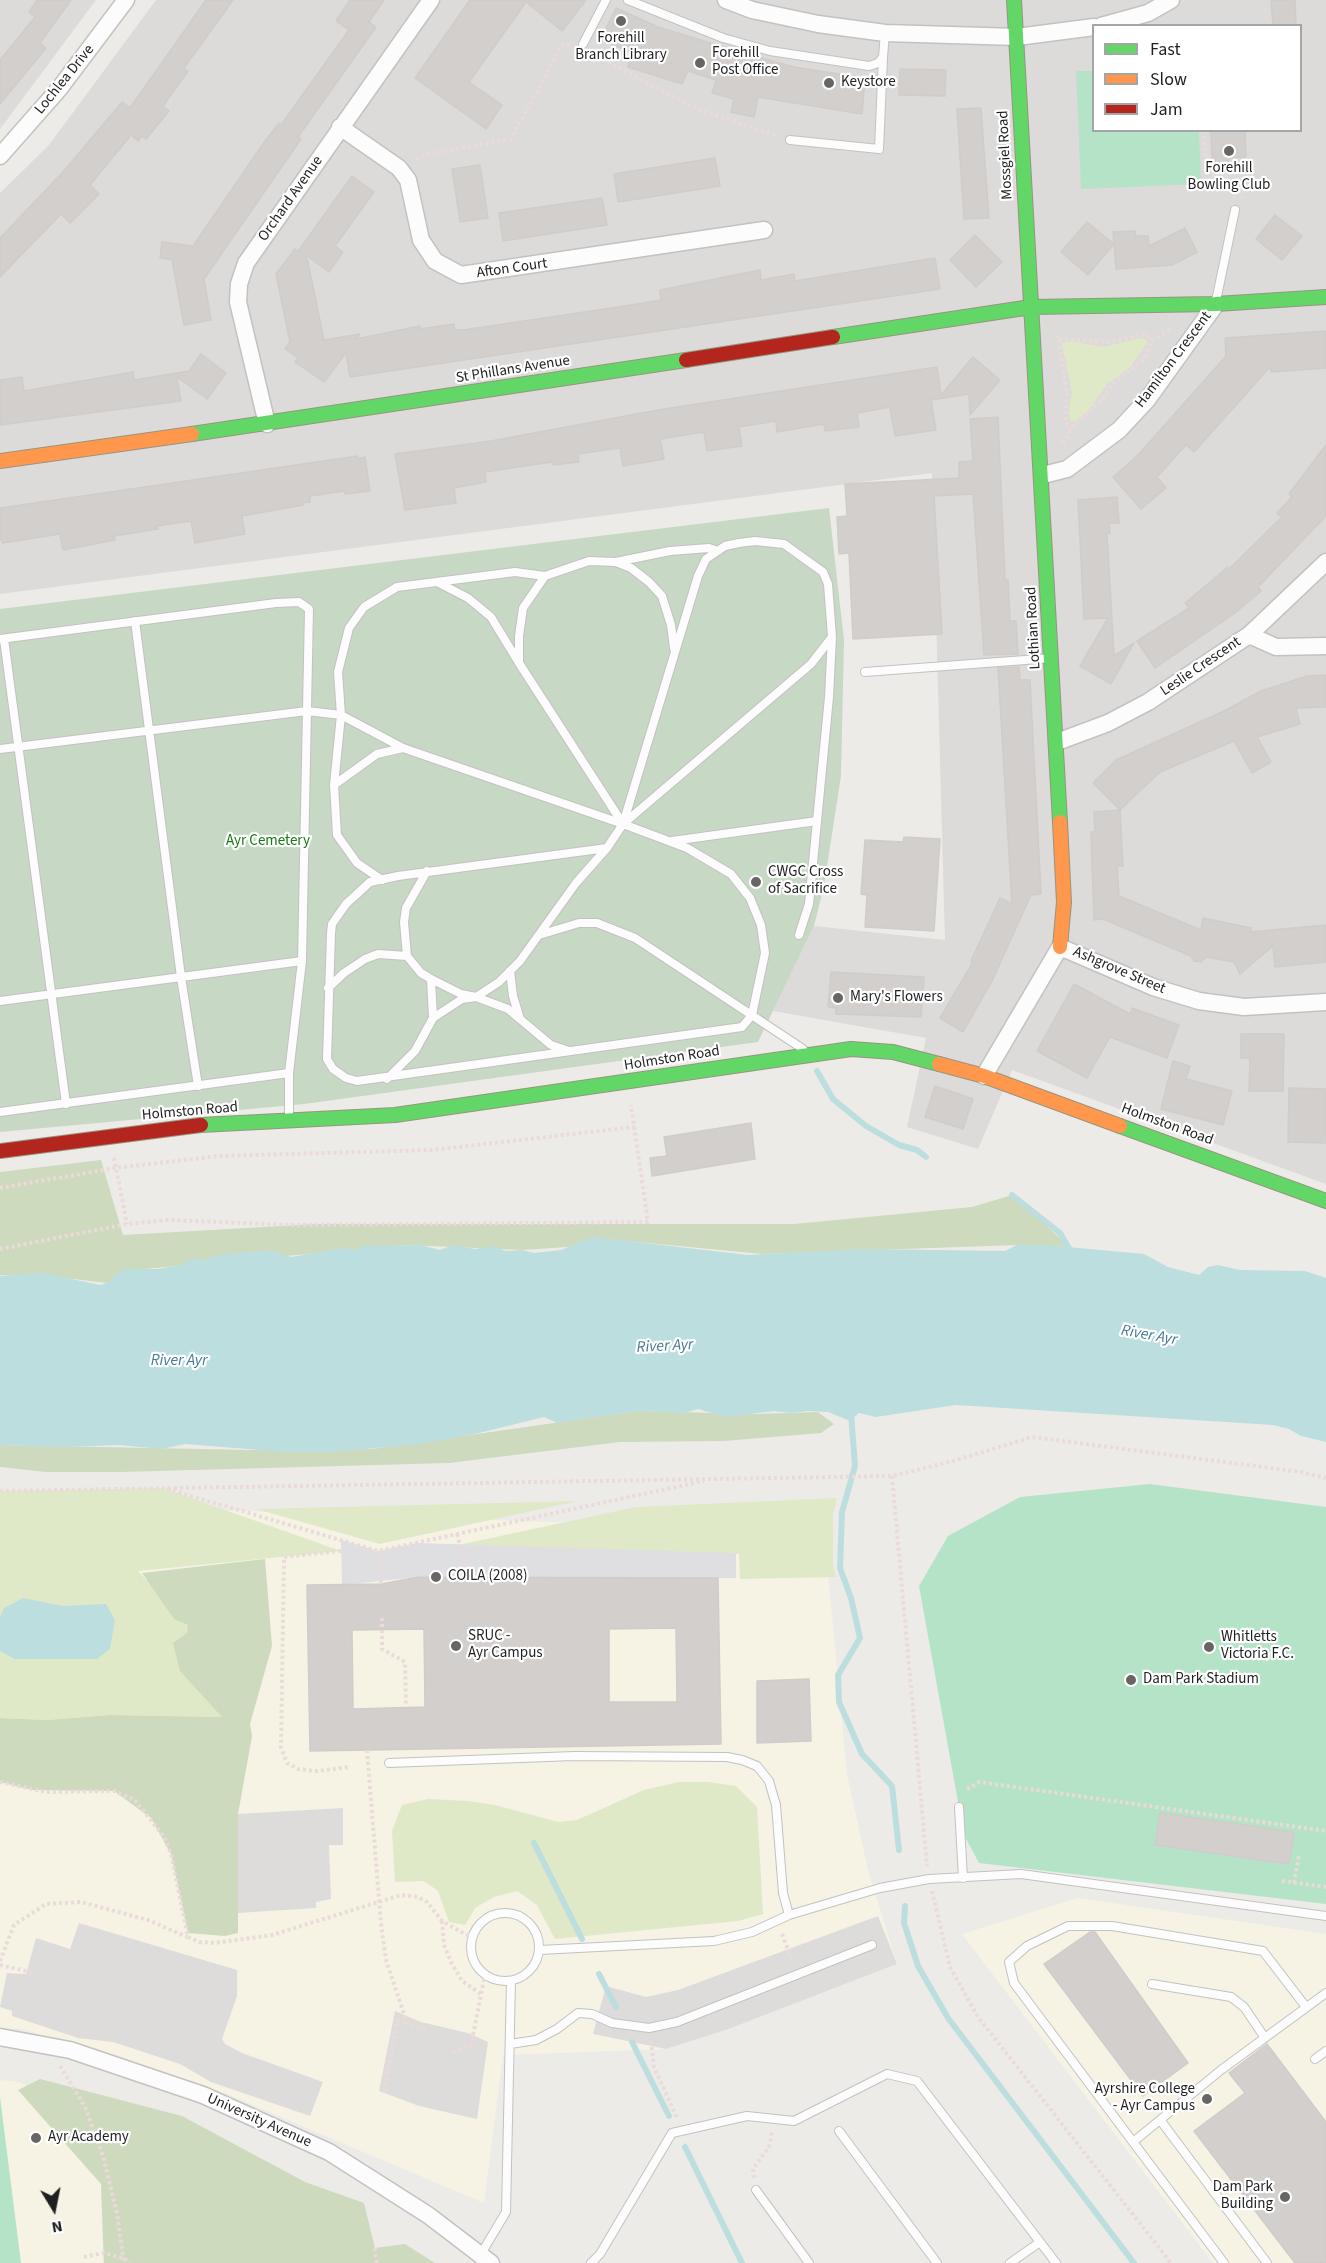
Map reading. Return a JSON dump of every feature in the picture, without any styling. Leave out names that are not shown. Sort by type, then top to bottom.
[{"type":"street","name":"Lochlea Drive","points":[[0,156],[59,89],[126,0]]},
{"type":"street","name":"Orchard Avenue","points":[[267,424],[238,302],[239,284],[246,264],[431,0]]},
{"type":"street","points":[[726,0],[753,5],[818,24],[885,33],[1017,37],[1092,27]]},
{"type":"street","name":"Mossgiel Road","points":[[1014,0],[1031,308]]},
{"type":"street","points":[[1108,24],[1148,13],[1171,0]]},
{"type":"street","points":[[340,127],[399,168]]},
{"type":"street","name":"Afton Court","points":[[399,168],[408,180],[421,240],[435,261],[461,276],[764,230]]},
{"type":"street","name":"St Phillans Avenue","points":[[0,461],[267,424],[1031,308],[1216,304],[1326,297]]},
{"type":"street","name":"Hamilton Crescent","points":[[1043,475],[1067,469],[1119,430],[1147,400],[1216,304]]},
{"type":"street","name":"Lothian Road","points":[[1031,308],[1043,475],[1057,742],[1064,902],[1060,947]]},
{"type":"street","name":"Leslie Crescent","points":[[1057,742],[1108,723],[1148,702],[1249,635],[1326,562]]},
{"type":"street","points":[[1249,635],[1276,647],[1326,646]]},
{"type":"street","name":"Ashgrove Street","points":[[984,1076],[1060,947],[1153,987],[1199,1001],[1244,1007],[1326,1002]]},
{"type":"street","name":"Holmston Road","points":[[0,1151],[189,1126],[395,1115],[629,1083],[809,1053],[851,1049],[893,1052],[984,1076],[1326,1201]]},
{"type":"street","name":"University Avenue","points":[[0,2037],[70,2050],[203,2095],[329,2152],[428,2215],[486,2258]]},
{"type":"lane","points":[[583,44],[606,0]]},
{"type":"lane","points":[[628,0],[723,38],[770,51],[869,66],[878,63],[883,57]]},
{"type":"lane","points":[[790,140],[879,149],[885,33]]},
{"type":"lane","points":[[1216,304],[1235,210]]},
{"type":"lane","points":[[624,824],[698,576],[706,559],[725,546],[755,540],[784,544],[823,572],[828,584],[832,637],[809,904],[799,935]]},
{"type":"lane","points":[[382,879],[357,863],[337,836],[334,785],[341,715],[338,672],[349,628],[364,607],[397,587],[515,572],[545,576],[589,561],[616,562],[670,551],[709,548],[718,550]]},
{"type":"lane","points":[[616,562],[631,568],[662,596],[671,624],[675,652]]},
{"type":"lane","points":[[519,663],[519,636],[523,608],[545,576]]},
{"type":"lane","points":[[435,581],[468,598],[490,617],[624,824]]},
{"type":"lane","points":[[66,1104],[2,639],[276,603],[299,602],[309,609],[302,961],[289,1073],[289,1121]]},
{"type":"lane","points":[[135,621],[181,977],[198,1086]]},
{"type":"lane","points":[[387,1079],[415,1052],[433,1018],[462,999],[476,997],[499,982],[510,971],[539,935],[576,882],[607,848],[624,824],[811,664],[832,637]]},
{"type":"lane","points":[[865,672],[1052,658]]},
{"type":"lane","points":[[0,749],[307,711],[341,715],[403,748],[624,824],[711,860],[731,874],[750,898],[760,926],[765,953],[752,1015],[742,1027],[574,1053],[387,1079],[357,1081],[346,1078],[333,1069],[327,1059],[332,924],[346,904],[370,882],[382,879],[607,848]]},
{"type":"lane","points":[[334,785],[378,754],[403,748]]},
{"type":"lane","points":[[668,842],[817,821]]},
{"type":"lane","points":[[427,872],[406,908],[404,922],[407,956],[421,973],[431,979],[461,994],[508,1009],[551,1045],[574,1053]]},
{"type":"lane","points":[[539,935],[579,923],[597,923],[635,938],[809,1053]]},
{"type":"lane","points":[[328,988],[344,973],[378,954],[407,956]]},
{"type":"lane","points":[[0,1001],[302,961]]},
{"type":"lane","points":[[510,971],[513,996],[520,1019]]},
{"type":"lane","points":[[431,979],[433,1018]]},
{"type":"lane","points":[[0,1112],[289,1073]]},
{"type":"lane","points":[[389,1763],[574,1756],[727,1757],[742,1760],[757,1766],[769,1781],[776,1805],[783,1893],[789,1915]]},
{"type":"lane","points":[[959,1808],[963,1878]]},
{"type":"lane","points":[[540,1950],[714,1941],[752,1932],[789,1915],[880,1888],[928,1879],[1021,1874],[1326,1916]]},
{"type":"lane","points":[[506,1913],[526,1920],[534,1928],[540,1950],[531,1970],[511,1981],[500,1982],[485,1975],[473,1961],[472,1938],[485,1919],[506,1913]]},
{"type":"lane","points":[[1224,2263],[1014,1983],[1009,1962],[1027,1946],[1068,1926],[1112,1926],[1263,1951],[1306,2007]]},
{"type":"lane","points":[[510,2044],[536,2040],[557,2029],[578,2013],[592,2014],[612,2023],[649,2028],[677,2022],[872,1945]]},
{"type":"lane","points":[[486,2258],[506,2212],[511,1981]]},
{"type":"lane","points":[[1152,1984],[1231,1997],[1244,2007],[1265,2038]]},
{"type":"lane","points":[[1132,2142],[1161,2121],[1221,2070],[1326,1993]]},
{"type":"lane","points":[[1315,2060],[1326,2051]]},
{"type":"lane","points":[[591,2263],[600,2254],[672,2133],[747,2116],[794,2121],[887,2074],[917,2081],[1056,2263]]},
{"type":"lane","points":[[1161,2121],[1267,2263]]},
{"type":"lane","points":[[839,2131],[937,2263]]},
{"type":"lane","points":[[756,2190],[809,2263]]},
{"type":"lane","points":[[1010,2263],[1040,2242]]},
{"type":"path","points":[[399,168],[425,155],[511,140],[562,45],[583,44],[594,56],[693,107],[790,140]]},
{"type":"path","points":[[1204,132],[1206,170],[1240,183],[1242,201],[1235,210]]},
{"type":"path","points":[[1061,447],[1072,428],[1088,416],[1111,385],[1143,360],[1152,340],[1180,324]]},
{"type":"path","points":[[1072,428],[1065,422],[1067,394],[1059,339],[1109,342],[1145,334],[1152,340]]},
{"type":"path","points":[[0,1249],[127,1224],[168,1220],[293,1225],[648,1222],[629,1083]]},
{"type":"path","points":[[0,1188],[115,1168],[219,1156],[432,1150],[634,1127]]},
{"type":"path","points":[[110,1136],[127,1224]]},
{"type":"path","points":[[0,1491],[892,1476],[953,1461],[1032,1437],[1301,1472],[1326,1478]]},
{"type":"path","points":[[163,1488],[378,1551],[714,1478]]},
{"type":"path","points":[[457,1534],[469,1577]]},
{"type":"path","points":[[341,1551],[284,1557],[281,1747],[287,1763],[298,1769],[317,1772],[349,1767]]},
{"type":"path","points":[[378,1551],[381,1584]]},
{"type":"path","points":[[382,1618],[382,1649],[405,1662],[406,1706]]},
{"type":"path","points":[[367,1750],[386,1960],[407,2023]]},
{"type":"path","points":[[0,1782],[46,1792],[114,1791],[135,1800],[156,1824],[171,1854],[188,1938]]},
{"type":"path","points":[[967,1789],[979,1782],[1326,1831]]},
{"type":"path","points":[[1294,1883],[1299,1856]]},
{"type":"path","points":[[1282,1881],[1326,1887]]},
{"type":"path","points":[[35,1973],[0,1963],[14,1925],[46,1904],[81,1902],[148,1920],[199,1942],[214,1943],[272,1935],[400,1895],[418,1897],[435,1910],[442,1921],[444,1945],[451,1962],[462,1981],[481,1994]]},
{"type":"path","points":[[442,1921],[472,1938]]},
{"type":"path","points":[[777,1922],[797,1974]]},
{"type":"path","points":[[453,2053],[471,2045],[485,1975]]},
{"type":"path","points":[[384,2092],[397,2021],[424,2029]]},
{"type":"path","points":[[649,2028],[654,2067],[682,2130]]},
{"type":"path","points":[[49,2046],[85,2108],[103,2156],[117,2213],[124,2260]]},
{"type":"path","points":[[756,2190],[753,2169],[769,2147],[770,2136],[777,2119]]},
{"type":"path","points":[[375,2248],[377,2263]]},
{"type":"path","points":[[84,2257],[104,2253],[130,2263]]},
{"type":"shaded area","points":[[0,0],[96,0],[0,129]]},
{"type":"shaded area","points":[[156,0],[1326,0],[1326,1184],[1012,1070],[978,1149],[907,1127],[926,1038],[773,1011],[814,926],[945,940],[932,473],[0,594],[0,193],[49,145]]},
{"type":"shaded area","points":[[0,1502],[824,1532],[847,1775],[868,1870],[897,1964],[726,2030],[666,2049],[503,2055],[484,2203],[229,2095],[23,2029],[0,2028]]},
{"type":"shaded area","points":[[341,1540],[378,1551],[417,1543],[736,1553],[736,1578],[419,1577],[342,1585]]},
{"type":"shaded area","points":[[343,1808],[343,1845],[329,1845],[331,1899],[316,1902],[316,1908],[238,1913],[238,1814]]},
{"type":"shaded area","name":"Ayrshire College - Ayr Campus","points":[[1078,1898],[1326,1934],[1326,2263],[1213,2263],[962,1934]]},
{"type":"shaded area","points":[[878,1916],[897,1964],[726,2030],[666,2049],[593,2034],[606,1986],[646,1997],[678,1990]]},
{"type":"shaded area","points":[[79,1923],[237,1970],[237,1996],[222,2039],[225,2044],[242,2053],[323,2082],[310,2116],[211,2082],[180,2064],[113,2042],[78,2038],[12,2016],[12,2011],[0,2007],[7,1973],[26,1974],[36,1938],[70,1949]]},
{"type":"shaded area","points":[[395,2011],[421,2022],[468,2033],[488,2042],[477,2119],[419,2106],[379,2091]]},
{"type":"shaded area","name":"Ayr Academy","points":[[0,2080],[19,2082],[37,2090],[101,2184],[103,2263],[0,2263]]},
{"type":"green space","points":[[1076,71],[1092,71],[1092,132],[1199,132],[1201,184],[1081,189]]},
{"type":"green space","points":[[1141,338],[1147,340],[1147,343],[1130,367],[1107,384],[1090,409],[1076,421],[1070,422],[1069,406],[1072,393],[1062,344],[1069,341],[1104,347]]},
{"type":"green space","name":"Ayr Cemetery","points":[[829,508],[844,640],[841,776],[824,886],[814,926],[758,1042],[304,1104],[0,1132],[0,609]]},
{"type":"green space","points":[[101,1160],[123,1235],[316,1224],[794,1224],[972,1207],[1012,1195],[1070,1247],[1017,1245],[762,1254],[606,1239],[568,1247],[522,1250],[406,1245],[133,1270],[107,1283],[65,1278],[0,1275],[0,1172]]},
{"type":"green space","points":[[638,1411],[755,1414],[818,1412],[834,1424],[821,1433],[724,1441],[620,1442],[449,1463],[120,1472],[46,1472],[0,1467],[0,1445],[251,1450],[372,1449]]},
{"type":"green space","name":"Dam Park Stadium","points":[[1150,1484],[1326,1507],[1326,1904],[979,1863],[964,1835],[919,1586],[948,1536],[1020,1497]]},
{"type":"green space","points":[[163,1488],[341,1551],[138,1571],[188,1625],[188,1633],[223,1717],[109,1715],[47,1720],[0,1718],[0,1491]]},
{"type":"green space","points":[[837,1498],[833,1514],[833,1566],[836,1577],[740,1579],[739,1554],[416,1554],[636,1507]]},
{"type":"green space","points":[[578,1501],[380,1544],[256,1509]]},
{"type":"green space","points":[[265,1559],[272,1646],[250,1724],[252,1736],[238,1814],[238,1933],[225,1936],[188,1933],[171,1854],[151,1818],[114,1791],[32,1790],[0,1782],[0,1718],[47,1720],[109,1715],[222,1717],[180,1671],[173,1643],[187,1633],[188,1625],[174,1619],[142,1573]]},
{"type":"green space","points":[[679,1782],[708,1782],[736,1786],[757,1807],[763,1914],[738,1921],[555,1939],[537,1905],[517,1891],[494,1897],[475,1908],[465,1925],[449,1922],[438,1891],[424,1881],[395,1882],[392,1831],[402,1805],[428,1799],[468,1801],[495,1805],[558,1822],[577,1820],[644,1790]]},
{"type":"green space","points":[[40,2079],[182,2116],[305,2182],[364,2203],[375,2248],[405,2244],[435,2263],[104,2263],[101,2184],[18,2090]]},
{"type":"green space","points":[[0,2097],[21,2263],[0,2263]]},
{"type":"water","name":"River Ayr","points":[[593,1237],[748,1255],[864,1249],[1005,1251],[1017,1245],[1046,1245],[1144,1254],[1168,1267],[1199,1275],[1208,1267],[1218,1265],[1240,1270],[1305,1271],[1326,1278],[1326,1442],[1301,1436],[1289,1429],[1273,1425],[956,1405],[876,1417],[859,1413],[850,1421],[828,1412],[774,1411],[726,1417],[698,1409],[684,1413],[638,1411],[557,1423],[544,1417],[475,1434],[420,1444],[333,1452],[285,1452],[185,1444],[162,1449],[119,1445],[66,1447],[0,1445],[0,1276],[43,1273],[100,1285],[107,1283],[123,1269],[157,1269],[181,1265],[193,1258],[206,1260],[218,1255],[270,1250],[291,1257],[342,1248],[354,1250],[365,1246],[421,1245],[440,1250],[453,1245],[475,1249],[493,1246],[506,1251],[522,1250],[534,1253],[561,1250]]},
{"type":"water","points":[[23,1598],[63,1606],[106,1604],[115,1620],[110,1649],[97,1659],[15,1659],[0,1651],[0,1617],[4,1608]]},
{"type":"building","points":[[37,0],[71,0],[40,43],[46,48],[0,104],[0,60],[35,17],[29,12]]},
{"type":"building","points":[[206,0],[233,0],[184,68],[188,71],[163,106],[169,111],[146,139],[142,136],[138,141],[131,135],[90,185],[99,194],[70,223],[61,214],[0,277],[0,238],[63,172],[122,102],[130,108]]},
{"type":"building","points":[[350,0],[384,0],[369,22],[376,27],[298,137],[301,139],[204,279],[211,320],[184,325],[172,260],[160,258],[162,242],[193,246],[265,141],[279,123],[281,125],[349,30],[336,21]]},
{"type":"building","points":[[470,0],[586,0],[562,31],[526,2],[469,82],[502,105],[486,129],[415,78]]},
{"type":"building","points":[[1271,0],[1295,0],[1296,24],[1273,24]]},
{"type":"building","points":[[616,8],[658,27],[740,52],[794,67],[865,78],[862,114],[758,97],[754,117],[731,112],[734,99],[712,93],[716,80],[688,71],[682,84],[628,67],[632,53],[601,39]]},
{"type":"building","points":[[900,69],[946,70],[945,96],[899,95]]},
{"type":"building","points":[[981,108],[989,218],[964,219],[957,109]]},
{"type":"building","name":"Forehill Bowling Club","points":[[1211,132],[1245,132],[1246,157],[1229,158],[1229,163],[1212,164]]},
{"type":"building","points":[[715,158],[720,186],[618,202],[614,174]]},
{"type":"building","points":[[480,165],[488,218],[460,222],[452,169]]},
{"type":"building","points":[[352,176],[374,192],[335,246],[343,252],[329,272],[299,250]]},
{"type":"building","points":[[602,198],[607,225],[503,241],[499,213]]},
{"type":"building","points":[[1275,215],[1302,236],[1282,260],[1256,239]]},
{"type":"building","points":[[1087,222],[1114,244],[1088,275],[1061,252]]},
{"type":"building","points":[[1185,228],[1197,252],[1172,265],[1116,269],[1113,232],[1135,231],[1136,236],[1148,236],[1149,246]]},
{"type":"building","points":[[975,235],[1002,262],[976,287],[950,260]]},
{"type":"building","points":[[295,249],[307,258],[324,340],[360,334],[356,339],[420,326],[420,329],[454,324],[455,330],[463,330],[625,306],[661,300],[660,290],[760,270],[761,280],[794,274],[795,281],[935,258],[940,289],[350,377],[346,353],[324,382],[295,362],[298,358],[285,349],[290,342],[276,274]]},
{"type":"building","points":[[1326,331],[1326,368],[1271,372],[1270,367],[1194,452],[1186,445],[1157,477],[1166,488],[1141,509],[1113,477],[1138,455],[1226,356],[1225,338]]},
{"type":"building","points":[[201,354],[226,373],[207,399],[177,377],[181,401],[0,425],[0,380],[22,377],[24,391],[133,372],[134,380],[189,371]]},
{"type":"building","points":[[973,357],[1000,380],[970,415],[969,394],[931,400],[936,430],[895,436],[890,407],[857,413],[859,427],[825,431],[824,424],[777,432],[776,421],[739,427],[742,446],[707,451],[704,432],[660,439],[664,459],[623,466],[620,448],[578,454],[579,462],[553,465],[552,462],[485,472],[486,482],[454,488],[456,503],[405,510],[395,454],[491,441],[658,410],[937,367],[941,395]]},
{"type":"building","points":[[998,417],[1005,580],[1008,580],[1010,621],[1016,621],[1018,654],[984,655],[973,494],[934,496],[942,634],[853,639],[849,553],[839,554],[837,517],[847,516],[845,484],[959,478],[959,462],[973,461],[970,419]]},
{"type":"building","points":[[1326,445],[1326,516],[1258,587],[1261,591],[1235,613],[1155,668],[1137,641],[1189,608],[1185,603],[1228,567],[1229,569],[1282,517],[1277,513],[1292,497],[1289,494]]},
{"type":"building","points":[[358,456],[358,459],[365,457],[370,491],[345,494],[345,491],[310,496],[310,502],[302,503],[303,505],[242,516],[245,534],[195,543],[191,521],[157,526],[158,529],[114,536],[115,540],[63,550],[60,534],[3,543],[0,538],[0,508]]},
{"type":"building","points":[[1117,497],[1119,523],[1109,523],[1110,533],[1107,533],[1114,656],[1134,643],[1111,684],[1080,666],[1108,618],[1084,619],[1078,500]]},
{"type":"building","points":[[1019,667],[1020,680],[1030,680],[1041,894],[1031,895],[992,981],[963,1032],[940,1018],[973,962],[971,961],[1000,898],[1012,904],[998,668]]},
{"type":"building","points":[[1326,675],[1326,707],[1296,708],[1300,724],[1257,737],[1271,762],[1252,773],[1234,741],[1160,772],[1120,810],[1093,783],[1116,760],[1224,711],[1261,691],[1307,676]]},
{"type":"building","points":[[1120,810],[1123,866],[1117,866],[1119,896],[1201,930],[1203,918],[1251,928],[1250,932],[1326,925],[1326,962],[1275,967],[1273,946],[1240,974],[1234,962],[1206,957],[1201,962],[1194,961],[1191,956],[1103,919],[1094,920],[1091,832],[1095,832],[1094,812]]},
{"type":"building","points":[[904,837],[940,839],[934,931],[865,927],[867,895],[861,894],[865,840],[903,842]]},
{"type":"building","points":[[831,972],[924,977],[921,1017],[836,1014],[836,1008],[828,1007]]},
{"type":"building","points":[[1074,984],[1130,1014],[1132,1008],[1179,1025],[1167,1058],[1110,1037],[1087,1078],[1037,1051]]},
{"type":"building","points":[[1241,1034],[1284,1034],[1283,1091],[1249,1091],[1250,1058],[1241,1058]]},
{"type":"building","points":[[1173,1061],[1190,1066],[1186,1079],[1232,1091],[1223,1125],[1161,1109]]},
{"type":"building","points":[[935,1086],[973,1099],[963,1129],[925,1117]]},
{"type":"building","points":[[1289,1088],[1326,1089],[1326,1143],[1288,1142]]},
{"type":"building","points":[[751,1123],[755,1159],[652,1176],[650,1158],[667,1156],[664,1137]]},
{"type":"building","points":[[419,1577],[718,1578],[721,1744],[310,1751],[307,1585],[381,1584]],"holes":[[[676,1628],[677,1702],[609,1702],[609,1629]],[[424,1629],[425,1707],[353,1709],[352,1630]]]},
{"type":"building","points":[[809,1679],[811,1741],[757,1743],[757,1681]]},
{"type":"building","points":[[1160,1813],[1294,1832],[1289,1864],[1155,1845]]},
{"type":"building","points":[[1090,1932],[1095,1932],[1188,2063],[1143,2096],[1044,1964]]},
{"type":"building","name":"Dam Park Building","points":[[1267,2044],[1326,2122],[1326,2263],[1295,2263],[1194,2131],[1245,2093],[1229,2073]]},
{"type":"waterway","points":[[817,1071],[833,1099],[866,1126],[899,1145],[917,1150],[926,1157]]},
{"type":"waterway","points":[[1012,1195],[1060,1233],[1073,1255]]},
{"type":"waterway","points":[[851,1413],[855,1466],[842,1512],[840,1568],[851,1598],[860,1638],[838,1675],[839,1702],[862,1754],[892,1786],[899,1850]]},
{"type":"waterway","points":[[534,1843],[582,1939]]},
{"type":"waterway","points":[[905,1906],[904,1923],[918,1966],[948,2018],[1134,2263]]},
{"type":"waterway","points":[[599,1974],[616,2007]]},
{"type":"waterway","points":[[632,2042],[669,2116]]},
{"type":"waterway","points":[[685,2147],[742,2263]]},
{"type":"traffic: fast","points":[[1014,0],[1060,822]]},
{"type":"traffic: fast","points":[[833,337],[1031,307],[1216,304],[1326,297]]},
{"type":"traffic: fast","points":[[192,434],[686,360]]},
{"type":"traffic: fast","points":[[201,1125],[395,1115],[851,1049],[893,1052],[939,1064]]},
{"type":"traffic: fast","points":[[1120,1126],[1326,1201]]},
{"type":"traffic: slow","points":[[0,461],[192,434]]},
{"type":"traffic: slow","points":[[1060,822],[1064,902],[1060,947]]},
{"type":"traffic: slow","points":[[939,1064],[984,1076],[1120,1126]]},
{"type":"traffic: jam","points":[[686,360],[833,337]]},
{"type":"traffic: jam","points":[[0,1151],[201,1125]]},
{"type":"place","name":"Forehill Branch Library","points":[[621,21]]},
{"type":"place","name":"Forehill Post Office","points":[[700,63]]},
{"type":"place","name":"Keystore","points":[[829,83]]},
{"type":"place","name":"Forehill Bowling Club","points":[[1229,151]]},
{"type":"place","name":"CWGC Cross of Sacrifice","points":[[756,882]]},
{"type":"place","name":"Mary's Flowers","points":[[838,998]]},
{"type":"place","name":"COILA (2008)","points":[[436,1577]]},
{"type":"place","name":"SRUC - Ayr Campus","points":[[456,1646]]},
{"type":"place","name":"Whitletts Victoria F.C.","points":[[1209,1647]]},
{"type":"place","name":"Dam Park Stadium","points":[[1131,1680]]},
{"type":"place","name":"Ayrshire College - Ayr Campus","points":[[1207,2099]]},
{"type":"place","name":"Ayr Academy","points":[[36,2138]]},
{"type":"place","name":"Dam Park Building","points":[[1285,2197]]}]
